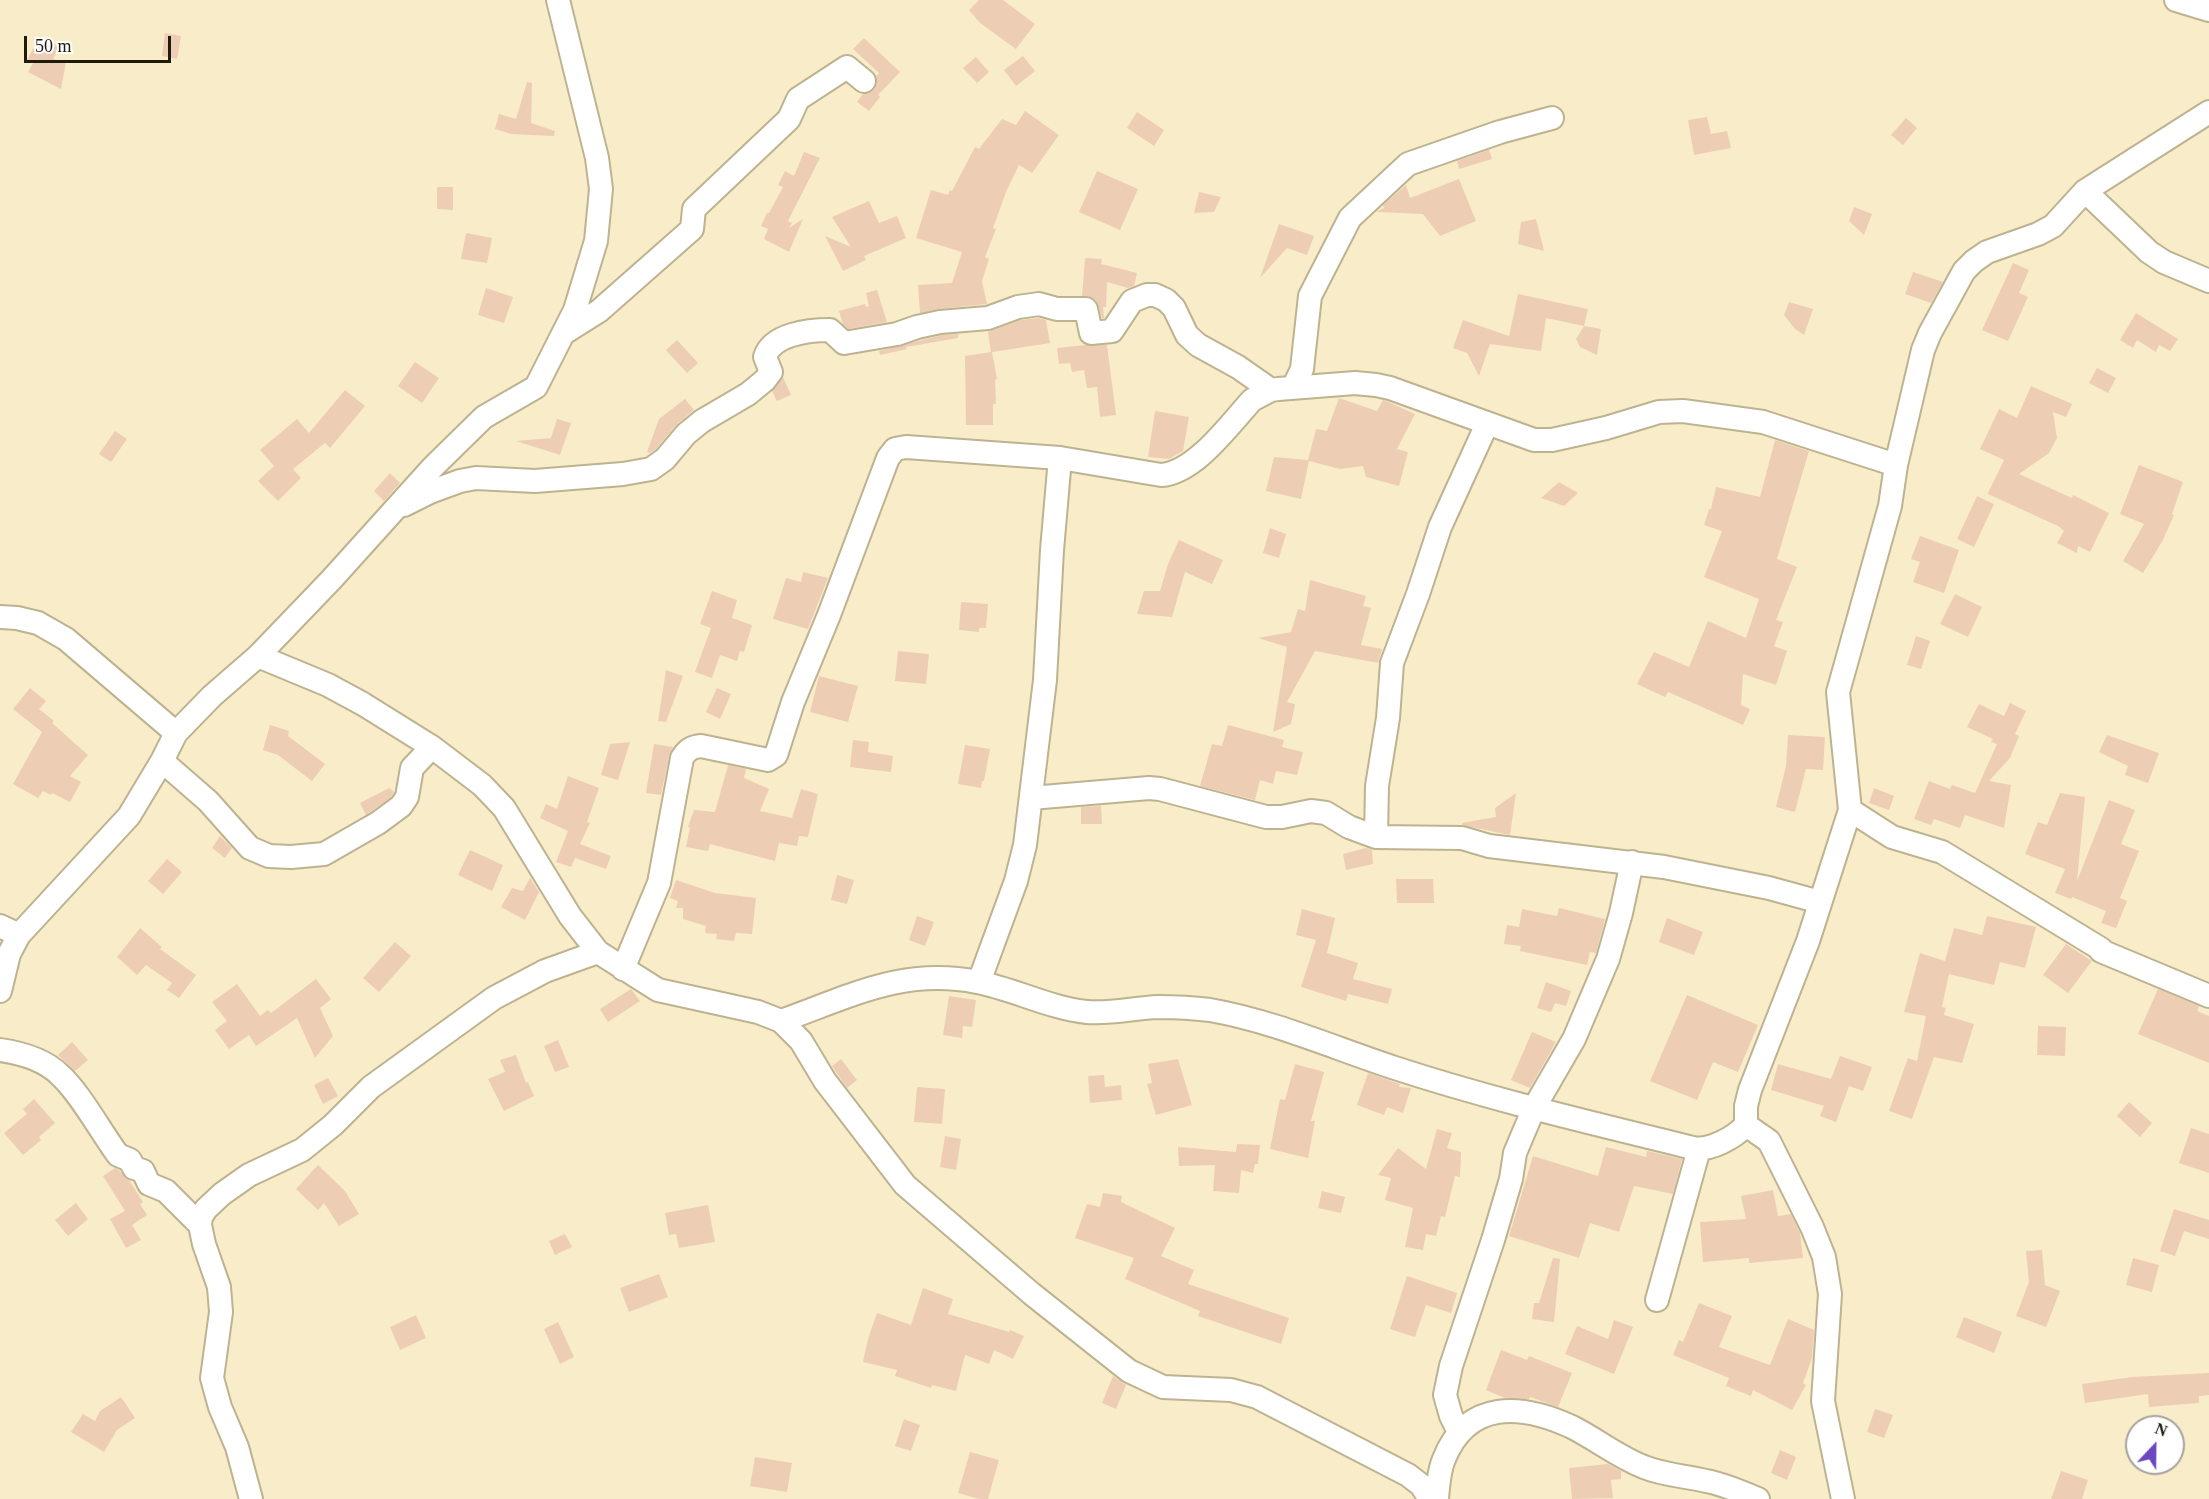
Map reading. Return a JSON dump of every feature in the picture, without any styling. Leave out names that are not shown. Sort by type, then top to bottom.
[{"type":"street","points":[[0,991],[9,954],[9,931],[129,816],[176,733],[212,696],[258,656],[433,467],[484,417],[536,387],[575,310],[596,241],[601,177],[558,0]]},
{"type":"street","points":[[2176,0],[2209,10]]},
{"type":"street","points":[[563,333],[599,311],[692,229],[694,209],[789,119],[798,99],[847,67],[864,81]]},
{"type":"street","points":[[781,1021],[855,992],[918,977],[946,977],[980,982],[1037,1001],[1086,1012],[1158,1007],[1209,1010],[1263,1023],[1396,1068],[1534,1108],[1699,1149],[1709,1148],[1740,1131],[1746,1125],[1746,1106],[1750,1090],[1808,940],[1850,810],[1838,692],[1890,506],[1896,465],[1923,350],[1930,333],[1964,272],[1974,261],[1987,252],[2038,234],[2053,226],[2085,191],[2209,112]]},
{"type":"street","points":[[1282,389],[1302,369],[1310,296],[1350,218],[1408,164],[1500,132],[1552,118]]},
{"type":"street","points":[[2085,191],[2164,262],[2209,280]]},
{"type":"street","points":[[395,510],[430,492],[476,478],[535,481],[623,474],[651,469],[665,459],[686,434],[748,394],[765,380],[771,372],[765,357],[772,345],[802,332],[830,330],[844,343],[897,334],[940,322],[988,318],[1018,307],[1039,304],[1057,309],[1086,309],[1091,333],[1112,331],[1132,301],[1147,295],[1155,295],[1166,300],[1174,308],[1187,335],[1198,345],[1282,389]]},
{"type":"street","points":[[623,969],[655,898],[662,876],[682,759],[686,751],[692,747],[701,746],[768,760],[776,755],[793,702],[829,615],[888,458],[895,449],[906,447],[1060,458],[1161,475],[1170,474],[1187,466],[1216,440],[1252,400],[1282,389],[1355,382],[1383,386],[1526,438],[1552,440],[1606,428],[1659,412],[1683,411],[1763,422],[1896,465]]},
{"type":"street","points":[[1376,837],[1377,786],[1388,718],[1392,663],[1440,527],[1487,424]]},
{"type":"street","points":[[980,982],[1016,881],[1025,845],[1045,680],[1060,458]]},
{"type":"street","points":[[0,617],[38,623],[66,639],[176,733]]},
{"type":"street","points":[[258,656],[328,685],[363,704],[432,747],[482,785],[504,808],[570,916],[598,952],[658,990],[758,1012],[781,1021],[801,1041],[825,1081],[905,1185],[1032,1294],[1129,1371],[1163,1387],[1231,1390],[1257,1397],[1407,1475],[1421,1485],[1430,1499]]},
{"type":"street","points":[[162,761],[208,801],[250,848],[268,856],[291,857],[324,854],[393,812],[407,797],[412,768],[432,747]]},
{"type":"street","points":[[1031,798],[1160,789],[1266,817],[1281,817],[1311,811],[1326,813],[1349,827],[1376,837],[1462,838],[1489,846],[1632,862],[1769,888],[1820,902]]},
{"type":"street","points":[[1850,810],[1892,837],[1942,852],[2101,951],[2209,996]]},
{"type":"street","points":[[1459,1432],[1451,1416],[1445,1395],[1451,1366],[1511,1179],[1515,1153],[1534,1108],[1574,1039],[1608,959],[1632,862]]},
{"type":"street","points":[[251,1499],[237,1447],[220,1407],[212,1378],[221,1303],[219,1287],[204,1245],[200,1225],[206,1209],[222,1194],[249,1175],[302,1150],[333,1125],[371,1087],[494,998],[545,972],[598,952]]},
{"type":"street","points":[[0,1050],[34,1058],[60,1074],[118,1155],[130,1160],[134,1168],[143,1172],[149,1184],[166,1191],[200,1225]]},
{"type":"street","points":[[1746,1125],[1769,1141],[1812,1227],[1824,1257],[1830,1294],[1823,1401],[1839,1498]]},
{"type":"street","points":[[1657,1300],[1699,1149]]},
{"type":"street","points":[[1437,1499],[1442,1466],[1459,1432],[1479,1418],[1501,1412],[1533,1412],[1573,1428],[1649,1470],[1706,1481],[1758,1499]]},
{"type":"building","points":[[979,0],[1003,0],[1035,24],[1016,49],[980,23],[969,10]]},
{"type":"building","points":[[165,33],[181,36],[177,59],[162,56]]},
{"type":"building","points":[[40,36],[60,47],[53,59],[66,62],[61,89],[28,72],[33,63],[27,60]]},
{"type":"building","points":[[864,38],[900,72],[878,95],[880,97],[869,111],[857,102],[863,94],[875,89],[876,76],[879,73],[853,49]]},
{"type":"building","points":[[1023,56],[1035,71],[1016,86],[1004,70]]},
{"type":"building","points":[[976,57],[989,72],[977,83],[963,68]]},
{"type":"building","points":[[527,82],[532,83],[531,123],[555,131],[554,136],[511,134],[495,129],[499,114],[516,119]]},
{"type":"building","points":[[1025,111],[1059,135],[1032,173],[1019,165],[1006,192],[993,228],[996,229],[985,257],[989,259],[982,281],[987,304],[920,313],[918,285],[952,283],[962,252],[916,238],[931,190],[948,195],[975,147],[979,149],[1002,119],[1016,125]]},
{"type":"building","points":[[1137,112],[1164,130],[1154,146],[1127,128]]},
{"type":"building","points":[[1707,117],[1711,134],[1727,131],[1731,148],[1694,155],[1688,120]]},
{"type":"building","points":[[1906,118],[1917,128],[1903,145],[1891,135]]},
{"type":"building","points":[[1489,150],[1492,159],[1459,169],[1457,161]]},
{"type":"building","points":[[804,152],[820,158],[788,221],[792,223],[789,228],[803,219],[789,252],[764,239],[768,229],[761,226],[783,187],[778,185],[785,171],[794,176]]},
{"type":"building","points":[[1097,171],[1138,189],[1120,230],[1079,212]]},
{"type":"building","points":[[1459,179],[1476,221],[1440,236],[1423,214],[1376,212],[1384,208],[1383,205],[1406,185],[1410,198]]},
{"type":"building","points":[[437,187],[453,187],[453,210],[437,209]]},
{"type":"building","points":[[1199,192],[1221,197],[1214,212],[1194,213]]},
{"type":"building","points":[[869,201],[879,223],[897,216],[906,238],[864,256],[866,260],[843,271],[825,236],[851,247],[832,217]]},
{"type":"building","points":[[1854,207],[1872,214],[1864,235],[1849,221]]},
{"type":"building","points":[[1536,219],[1544,251],[1518,244],[1521,222]]},
{"type":"building","points":[[1279,224],[1314,236],[1307,255],[1287,248],[1260,278]]},
{"type":"building","points":[[466,233],[492,238],[487,263],[461,259]]},
{"type":"building","points":[[1085,258],[1102,259],[1101,264],[1137,273],[1134,286],[1128,288],[1107,282],[1106,307],[1103,307],[1104,318],[1102,318],[1096,300],[1082,296]]},
{"type":"building","points":[[2013,263],[2029,270],[2019,293],[2028,297],[2008,341],[1982,330]]},
{"type":"building","points":[[1913,272],[1943,282],[1931,303],[1905,294]]},
{"type":"building","points":[[486,288],[513,297],[504,323],[478,315]]},
{"type":"building","points":[[877,290],[887,322],[848,329],[843,324],[839,311],[865,304],[866,307],[869,306],[866,293]]},
{"type":"building","points":[[1518,294],[1588,309],[1584,326],[1546,318],[1541,351],[1490,344],[1479,376],[1467,353],[1453,348],[1463,320],[1509,336]]},
{"type":"building","points":[[1789,302],[1813,309],[1804,335],[1795,329],[1784,315]]},
{"type":"building","points":[[2136,313],[2178,339],[2170,351],[2159,345],[2156,352],[2137,340],[2133,348],[2120,340]]},
{"type":"building","points":[[1038,318],[1046,320],[1050,343],[992,352],[997,379],[995,380],[996,404],[993,404],[993,425],[966,425],[965,356],[991,352],[988,332],[1021,320]]},
{"type":"building","points":[[1584,326],[1601,329],[1597,355],[1580,347],[1576,339]]},
{"type":"building","points":[[958,334],[958,338],[906,347],[907,349],[880,355],[879,351],[942,335]]},
{"type":"building","points":[[677,340],[698,363],[687,373],[666,350]]},
{"type":"building","points":[[1107,345],[1116,415],[1100,417],[1097,387],[1087,388],[1084,370],[1072,372],[1070,363],[1059,364],[1057,348]]},
{"type":"building","points":[[415,362],[439,378],[422,403],[398,386]]},
{"type":"building","points":[[2097,368],[2116,378],[2108,393],[2089,383]]},
{"type":"building","points":[[783,377],[791,395],[777,401],[772,391]]},
{"type":"building","points":[[2031,386],[2072,404],[2066,417],[2053,412],[2057,438],[2049,453],[2019,474],[2072,498],[2073,495],[2109,513],[2090,552],[2078,546],[2077,553],[2057,543],[2064,531],[2058,526],[1987,495],[2004,460],[1980,449],[1999,409],[2017,418]]},
{"type":"building","points":[[345,390],[365,406],[330,448],[325,443],[293,469],[301,478],[278,501],[258,481],[274,466],[260,450],[297,419],[309,433]]},
{"type":"building","points":[[1339,398],[1377,411],[1383,400],[1415,414],[1397,449],[1408,452],[1399,486],[1366,477],[1363,466],[1340,469],[1309,461],[1301,499],[1266,491],[1274,457],[1308,460],[1316,429],[1327,431]]},
{"type":"building","points":[[685,399],[694,410],[676,425],[656,449],[650,453],[647,452],[659,419]]},
{"type":"building","points":[[1155,411],[1189,417],[1183,451],[1169,459],[1148,457]]},
{"type":"building","points":[[557,419],[571,423],[560,455],[516,441],[551,438]]},
{"type":"building","points":[[115,431],[127,439],[111,462],[99,454]]},
{"type":"building","points":[[1775,440],[1809,451],[1777,559],[1797,567],[1776,620],[1783,622],[1774,646],[1787,651],[1776,685],[1743,674],[1741,705],[1750,709],[1743,725],[1668,692],[1665,697],[1637,684],[1654,652],[1689,667],[1708,621],[1746,638],[1759,599],[1704,577],[1722,531],[1704,525],[1709,509],[1711,509],[1716,487],[1760,497]]},
{"type":"building","points":[[2139,465],[2183,482],[2172,514],[2174,515],[2163,540],[2143,573],[2123,561],[2144,524],[2120,514]]},
{"type":"building","points":[[390,473],[400,483],[384,501],[374,491]]},
{"type":"building","points":[[1559,482],[1578,493],[1564,506],[1541,498]]},
{"type":"building","points":[[1977,496],[1994,504],[1974,547],[1957,539]]},
{"type":"building","points":[[1270,528],[1286,534],[1279,558],[1263,553]]},
{"type":"building","points":[[1920,536],[1959,550],[1944,593],[1913,582],[1920,562],[1911,559]]},
{"type":"building","points":[[1179,540],[1223,560],[1212,584],[1185,572],[1172,617],[1137,614],[1144,591],[1160,591],[1168,564]]},
{"type":"building","points":[[803,572],[828,578],[808,629],[773,619],[786,578],[801,582]]},
{"type":"building","points":[[1310,580],[1366,596],[1363,606],[1371,608],[1361,645],[1382,649],[1378,663],[1315,651],[1287,702],[1295,704],[1291,724],[1273,732],[1287,647],[1258,638],[1291,632],[1298,609],[1305,611]]},
{"type":"building","points":[[712,591],[737,600],[732,618],[752,625],[744,652],[740,651],[737,661],[720,655],[712,678],[695,672],[711,628],[700,624]]},
{"type":"building","points":[[1955,594],[1982,607],[1968,637],[1940,624]]},
{"type":"building","points":[[961,602],[988,604],[986,628],[979,628],[979,632],[959,630]]},
{"type":"building","points":[[1916,636],[1930,641],[1921,669],[1907,665]]},
{"type":"building","points":[[898,651],[929,654],[926,684],[895,681]]},
{"type":"building","points":[[666,670],[683,676],[666,722],[658,721]]},
{"type":"building","points":[[819,676],[858,686],[848,722],[810,712]]},
{"type":"building","points":[[30,688],[46,701],[39,709],[88,755],[70,776],[81,782],[70,802],[43,791],[38,798],[13,784],[42,732],[13,709]]},
{"type":"building","points":[[717,688],[731,694],[720,719],[706,712]]},
{"type":"building","points":[[2010,703],[2026,711],[2015,734],[2019,736],[2010,758],[1989,781],[2011,785],[2004,828],[1965,815],[1960,828],[1934,819],[1931,825],[1914,819],[1929,781],[1950,789],[1952,785],[1975,793],[1997,744],[1991,742],[1993,739],[1967,727],[1979,704],[2004,716]]},
{"type":"building","points":[[270,725],[289,731],[288,736],[325,764],[312,781],[278,755],[263,750]]},
{"type":"building","points":[[1228,725],[1284,740],[1282,747],[1303,752],[1297,775],[1276,771],[1273,784],[1260,780],[1255,800],[1200,786],[1212,744],[1222,746]]},
{"type":"building","points":[[1788,735],[1825,737],[1823,770],[1806,769],[1795,812],[1776,807],[1786,766]]},
{"type":"building","points":[[2107,735],[2159,753],[2148,783],[2125,775],[2128,766],[2099,752]]},
{"type":"building","points":[[853,740],[869,742],[868,752],[893,756],[891,772],[850,767]]},
{"type":"building","points":[[630,742],[618,780],[601,775],[610,744]]},
{"type":"building","points":[[654,744],[673,747],[661,795],[646,793]]},
{"type":"building","points":[[965,745],[990,749],[981,788],[958,784]]},
{"type":"building","points":[[728,765],[746,769],[744,778],[769,789],[760,811],[792,818],[801,789],[818,794],[808,837],[799,836],[797,846],[779,843],[775,861],[710,844],[708,851],[686,847],[690,828],[688,827],[694,810],[715,812]]},
{"type":"building","points":[[568,776],[599,788],[587,822],[590,823],[580,844],[611,856],[606,869],[575,858],[571,867],[556,862],[568,831],[540,818],[546,804],[557,809]]},
{"type":"building","points":[[389,788],[394,792],[391,797],[366,815],[360,803]]},
{"type":"building","points":[[1874,788],[1894,796],[1889,810],[1869,803]]},
{"type":"building","points":[[1516,793],[1510,835],[1462,825],[1462,823],[1496,817],[1495,808]]},
{"type":"building","points":[[2060,793],[2085,797],[2077,881],[2109,800],[2135,810],[2121,844],[2139,851],[2120,898],[2127,901],[2116,928],[2101,923],[2106,911],[2072,897],[2071,899],[2055,893],[2065,869],[2025,854],[2038,822],[2047,825]]},
{"type":"building","points":[[1101,806],[1102,824],[1081,824],[1081,807]]},
{"type":"building","points":[[220,836],[232,848],[225,858],[212,848]]},
{"type":"building","points":[[1366,848],[1372,850],[1373,864],[1346,870],[1343,854]]},
{"type":"building","points":[[470,850],[503,865],[492,891],[458,875]]},
{"type":"building","points":[[167,859],[182,872],[163,894],[148,881]]},
{"type":"building","points":[[837,875],[854,880],[847,904],[831,900]]},
{"type":"building","points":[[530,878],[539,892],[525,920],[501,907],[512,888],[523,891]]},
{"type":"building","points":[[1396,879],[1433,879],[1434,903],[1397,903]]},
{"type":"building","points":[[676,880],[715,893],[756,898],[752,934],[736,933],[734,941],[716,939],[717,934],[705,933],[706,926],[683,919],[683,908],[676,908],[678,901],[670,898]]},
{"type":"building","points":[[1559,908],[1605,919],[1596,953],[1590,952],[1587,965],[1520,951],[1521,946],[1504,944],[1507,925],[1519,927],[1522,909],[1557,916]]},
{"type":"building","points":[[1302,909],[1335,918],[1327,953],[1358,963],[1353,979],[1392,989],[1388,1004],[1348,994],[1346,1001],[1301,987],[1316,940],[1296,935]]},
{"type":"building","points":[[917,916],[934,922],[925,946],[909,940]]},
{"type":"building","points":[[1987,916],[2036,927],[2025,968],[2000,962],[1994,985],[1949,974],[1942,1007],[1946,1008],[1944,1015],[1974,1024],[1962,1063],[1934,1057],[1912,1119],[1889,1111],[1908,1058],[1917,1061],[1926,1016],[1904,1012],[1920,953],[1945,961],[1954,928],[1982,935]]},
{"type":"building","points":[[1667,918],[1703,932],[1694,955],[1659,942]]},
{"type":"building","points":[[140,928],[162,947],[160,949],[196,975],[179,998],[167,990],[172,983],[146,965],[137,975],[117,957]]},
{"type":"building","points":[[395,942],[411,956],[379,992],[363,978]]},
{"type":"building","points":[[2066,944],[2092,961],[2068,993],[2043,975]]},
{"type":"building","points":[[316,979],[331,999],[320,1008],[333,1036],[315,1058],[297,1018],[256,1046],[249,1035],[229,1049],[215,1030],[227,1021],[212,1002],[237,984],[260,1016],[268,1010],[271,1013]]},
{"type":"building","points":[[1546,982],[1571,991],[1566,1006],[1555,1003],[1551,1012],[1537,1008]]},
{"type":"building","points":[[631,989],[640,1001],[608,1022],[600,1009]]},
{"type":"building","points":[[2158,989],[2199,1006],[2197,1011],[2209,1016],[2209,1063],[2138,1034]]},
{"type":"building","points":[[1687,995],[1758,1025],[1738,1072],[1713,1062],[1697,1100],[1650,1081]]},
{"type":"building","points":[[949,996],[976,1000],[972,1027],[963,1026],[962,1038],[943,1035]]},
{"type":"building","points":[[2038,1026],[2066,1027],[2065,1056],[2037,1055]]},
{"type":"building","points":[[1532,1032],[1556,1042],[1530,1088],[1511,1080]]},
{"type":"building","points":[[558,1040],[569,1067],[555,1072],[544,1046]]},
{"type":"building","points":[[72,1042],[88,1060],[75,1071],[58,1055]]},
{"type":"building","points":[[516,1055],[526,1083],[528,1082],[534,1096],[504,1111],[488,1079],[505,1072],[500,1060]]},
{"type":"building","points":[[1840,1056],[1872,1067],[1863,1091],[1849,1086],[1836,1122],[1820,1116],[1824,1106],[1771,1090],[1778,1064],[1831,1079]]},
{"type":"building","points":[[841,1059],[857,1080],[847,1088],[832,1066]]},
{"type":"building","points":[[1178,1059],[1192,1105],[1156,1115],[1147,1084],[1152,1083],[1148,1064]]},
{"type":"building","points":[[1295,1064],[1324,1072],[1311,1121],[1315,1121],[1308,1158],[1270,1149],[1280,1099],[1285,1100]]},
{"type":"building","points":[[1368,1073],[1400,1084],[1399,1087],[1411,1088],[1403,1113],[1387,1107],[1384,1115],[1357,1105]]},
{"type":"building","points":[[1104,1075],[1105,1087],[1121,1085],[1122,1100],[1090,1103],[1088,1076]]},
{"type":"building","points":[[328,1078],[338,1096],[323,1104],[314,1085]]},
{"type":"building","points":[[917,1087],[945,1089],[942,1124],[914,1122]]},
{"type":"building","points":[[34,1099],[55,1123],[39,1137],[41,1140],[23,1155],[4,1133],[27,1114],[23,1109]]},
{"type":"building","points":[[2129,1102],[2152,1123],[2140,1137],[2117,1116]]},
{"type":"building","points":[[2191,1128],[2209,1134],[2209,1173],[2179,1163]]},
{"type":"building","points":[[1437,1129],[1452,1133],[1447,1148],[1461,1152],[1460,1177],[1455,1176],[1445,1217],[1441,1216],[1436,1236],[1426,1234],[1423,1250],[1405,1247],[1413,1208],[1385,1200],[1391,1178],[1378,1175],[1398,1148],[1426,1169]]},
{"type":"building","points":[[945,1136],[961,1139],[956,1170],[940,1167]]},
{"type":"building","points":[[1237,1144],[1260,1145],[1258,1164],[1255,1164],[1253,1173],[1241,1170],[1239,1193],[1213,1191],[1215,1165],[1179,1166],[1178,1147],[1236,1152]]},
{"type":"building","points":[[1606,1147],[1646,1157],[1647,1151],[1682,1159],[1673,1194],[1634,1186],[1619,1232],[1590,1223],[1579,1258],[1509,1236],[1533,1156],[1598,1176]]},
{"type":"building","points":[[318,1165],[345,1191],[359,1214],[339,1226],[324,1203],[318,1210],[296,1189]]},
{"type":"building","points":[[115,1168],[129,1180],[143,1202],[140,1204],[147,1215],[132,1225],[141,1240],[126,1248],[110,1219],[125,1211],[103,1176]]},
{"type":"building","points":[[1773,1190],[1778,1216],[1791,1214],[1800,1233],[1803,1258],[1749,1263],[1749,1258],[1703,1262],[1700,1222],[1746,1219],[1741,1196]]},
{"type":"building","points":[[1322,1191],[1345,1197],[1341,1213],[1318,1208]]},
{"type":"building","points":[[1103,1193],[1122,1196],[1121,1202],[1175,1228],[1161,1256],[1194,1270],[1188,1284],[1289,1318],[1281,1344],[1198,1316],[1200,1311],[1125,1279],[1134,1258],[1075,1238],[1087,1204],[1100,1207]]},
{"type":"building","points":[[76,1203],[88,1219],[68,1236],[55,1220]]},
{"type":"building","points":[[708,1205],[715,1242],[679,1248],[676,1234],[669,1235],[665,1213]]},
{"type":"building","points":[[2174,1209],[2209,1220],[2209,1239],[2184,1231],[2175,1256],[2160,1251]]},
{"type":"building","points":[[565,1234],[572,1247],[555,1255],[549,1241]]},
{"type":"building","points":[[2042,1250],[2045,1285],[2060,1291],[2046,1327],[2016,1316],[2029,1282],[2026,1251]]},
{"type":"building","points":[[1553,1258],[1560,1259],[1554,1322],[1532,1319],[1534,1303],[1539,1303]]},
{"type":"building","points":[[2133,1258],[2159,1265],[2152,1292],[2126,1285]]},
{"type":"building","points":[[659,1274],[668,1297],[629,1312],[620,1288]]},
{"type":"building","points":[[1407,1276],[1457,1293],[1451,1313],[1426,1305],[1415,1337],[1390,1329]]},
{"type":"building","points":[[923,1288],[953,1299],[948,1314],[1009,1332],[1010,1330],[1024,1336],[1013,1359],[994,1350],[989,1364],[965,1355],[956,1391],[932,1385],[931,1388],[895,1376],[897,1370],[863,1362],[877,1313],[911,1325]]},
{"type":"building","points":[[1699,1303],[1732,1316],[1719,1347],[1770,1365],[1788,1319],[1814,1330],[1812,1358],[1803,1383],[1806,1385],[1792,1410],[1753,1390],[1751,1396],[1726,1386],[1729,1378],[1673,1355],[1679,1340],[1683,1342]]},
{"type":"building","points":[[416,1315],[426,1338],[400,1350],[390,1327]]},
{"type":"building","points":[[1964,1317],[2002,1332],[1994,1353],[1956,1337]]},
{"type":"building","points":[[1614,1320],[1633,1327],[1614,1374],[1565,1354],[1577,1326],[1608,1339]]},
{"type":"building","points":[[558,1322],[574,1357],[560,1364],[544,1329]]},
{"type":"building","points":[[1501,1350],[1527,1360],[1529,1356],[1572,1373],[1558,1407],[1530,1397],[1529,1399],[1505,1398],[1486,1390]]},
{"type":"building","points":[[2209,1373],[2209,1395],[2199,1396],[2199,1403],[2149,1407],[2148,1394],[2085,1403],[2082,1384],[2132,1377]]},
{"type":"building","points":[[1113,1376],[1126,1385],[1116,1409],[1102,1403]]},
{"type":"building","points":[[121,1397],[135,1418],[117,1430],[104,1452],[71,1432],[83,1414],[95,1421],[100,1411]]},
{"type":"building","points":[[1875,1409],[1893,1415],[1884,1438],[1867,1432]]},
{"type":"building","points":[[904,1419],[920,1425],[911,1451],[895,1446]]},
{"type":"building","points":[[1780,1450],[1796,1457],[1787,1480],[1771,1473]]},
{"type":"building","points":[[970,1452],[999,1460],[988,1499],[958,1493]]},
{"type":"building","points":[[755,1457],[792,1463],[787,1492],[750,1486]]},
{"type":"building","points":[[1608,1464],[1621,1471],[1621,1479],[1611,1480],[1613,1498],[1572,1499],[1569,1468]]},
{"type":"building","points":[[2061,1471],[2088,1480],[2082,1499],[2051,1499]]}]
